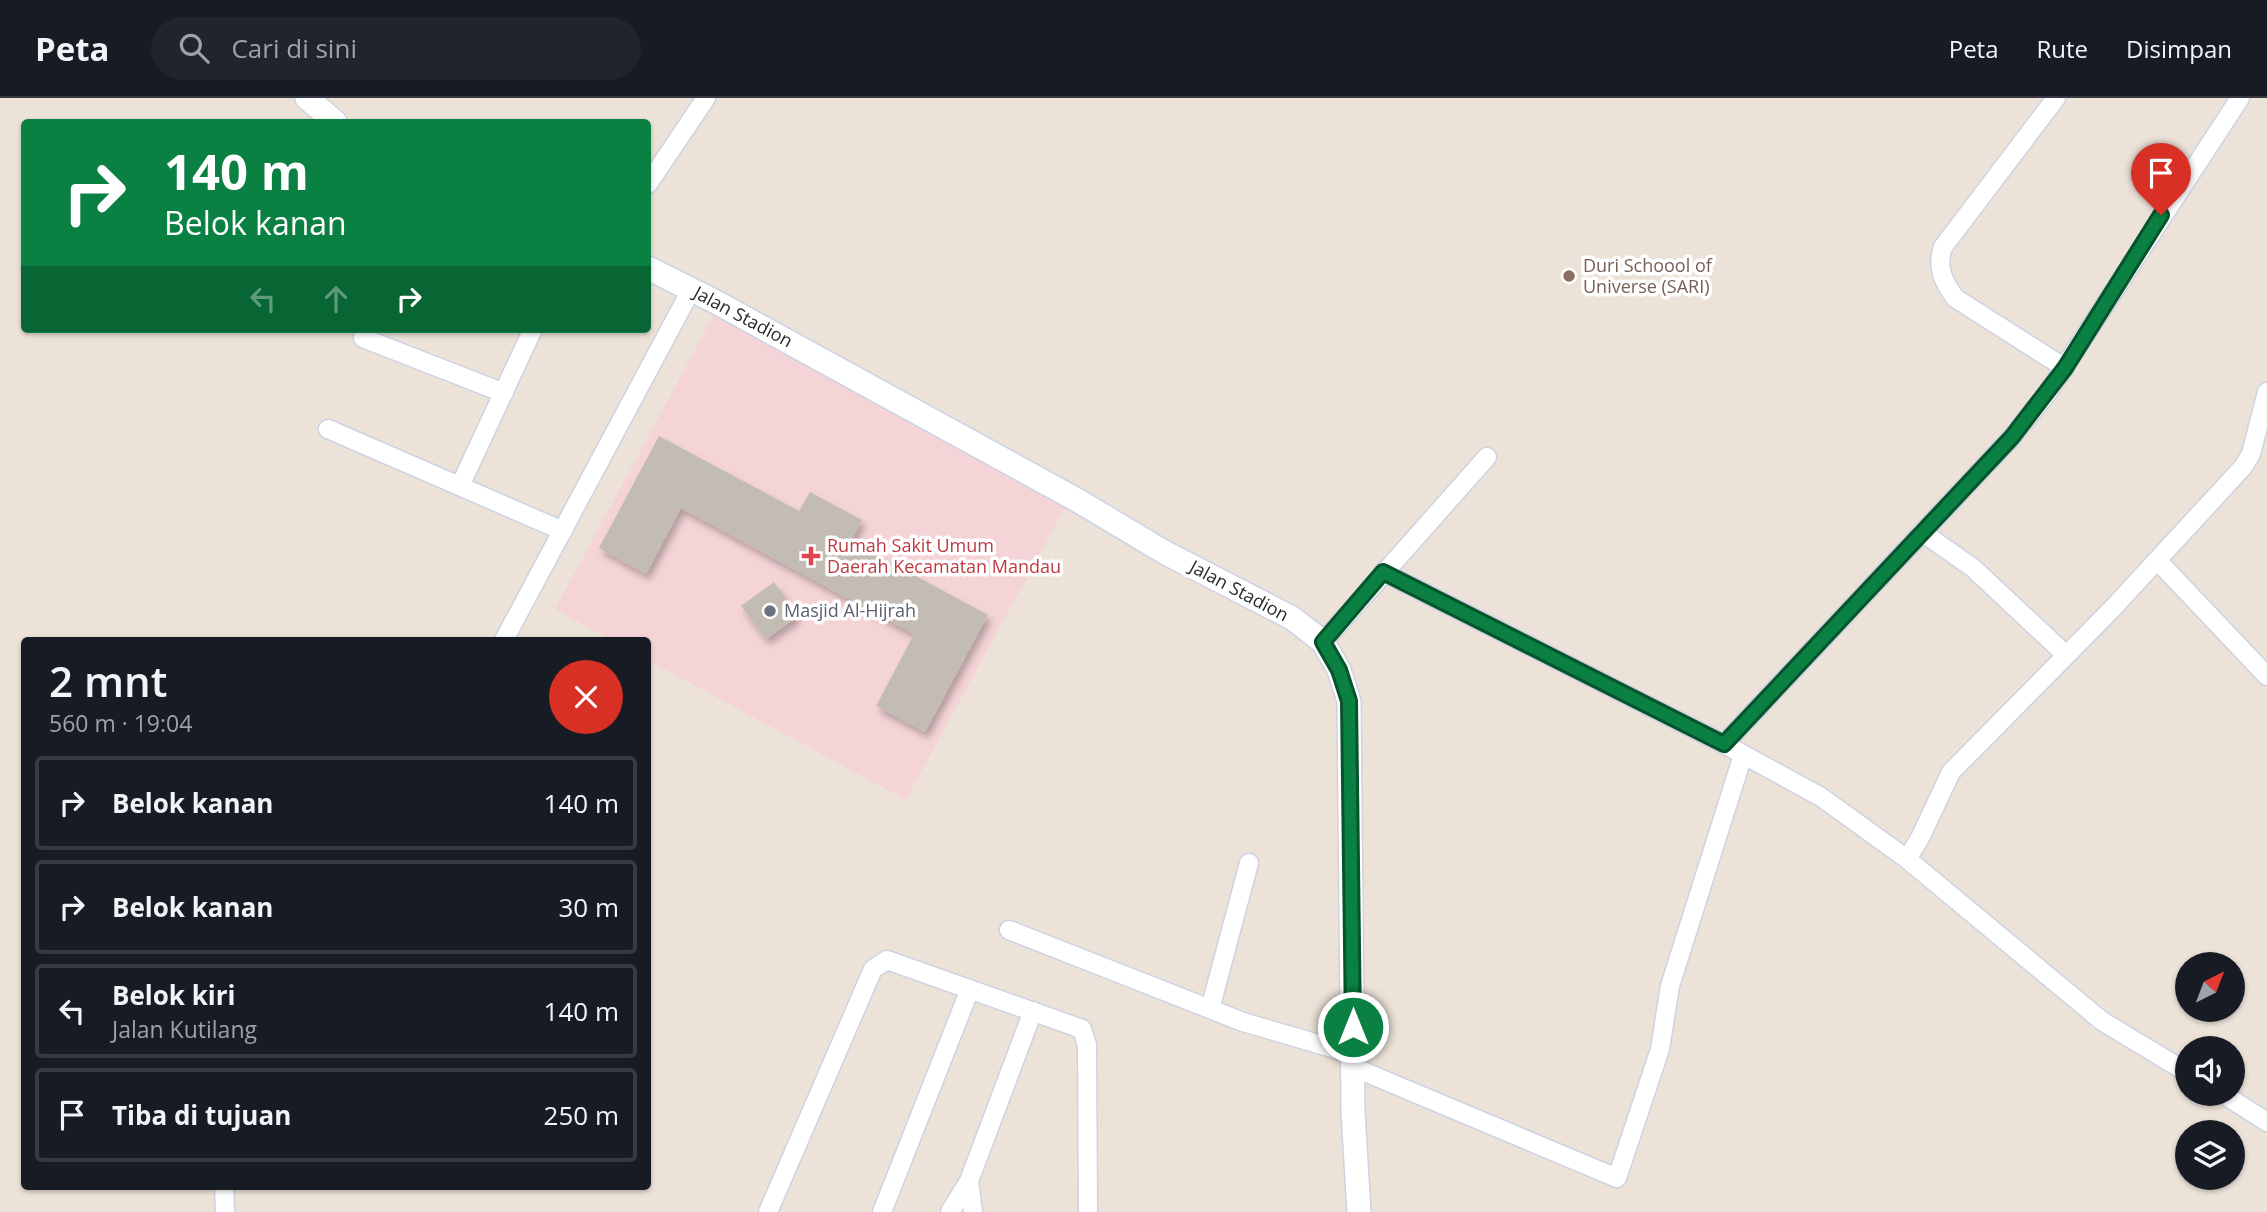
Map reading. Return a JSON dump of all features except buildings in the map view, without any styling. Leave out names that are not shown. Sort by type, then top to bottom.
[{"type":"street","points":[[307,98],[331,119]]},
{"type":"street","points":[[651,180],[706,98]]},
{"type":"street","points":[[2056,98],[1943,247],[1939,259],[1944,283],[1955,298],[2065,368]]},
{"type":"street","points":[[1724,744],[2012,437],[2065,368],[2240,98]]},
{"type":"street","name":"Jalan Stadion","points":[[651,270],[1077,500],[1164,552],[1292,618],[1323,642],[1339,670],[1349,701],[1353,1061],[1359,1212]]},
{"type":"street","points":[[506,637],[691,290]]},
{"type":"street","points":[[460,486],[531,333]]},
{"type":"street","points":[[363,338],[504,393]]},
{"type":"street","points":[[1907,859],[1920,838],[1951,772],[2158,560],[2251,454],[2267,392]]},
{"type":"street","points":[[328,429],[563,531]]},
{"type":"street","points":[[1323,642],[1487,457]]},
{"type":"street","points":[[1922,532],[1973,568],[2066,655]]},
{"type":"street","points":[[2158,560],[2267,676]]},
{"type":"street","points":[[1383,572],[1724,744],[1821,797],[1907,859],[2102,1021],[2175,1065]]},
{"type":"street","points":[[1009,930],[1210,1009],[1353,1061],[1617,1178],[1660,1049],[1670,986],[1743,755]]},
{"type":"street","points":[[1210,1009],[1249,863]]},
{"type":"street","points":[[768,1212],[878,963],[887,960],[1075,1024],[1086,1036],[1088,1212]]},
{"type":"street","points":[[882,1212],[970,989]]},
{"type":"street","points":[[950,1212],[969,1181],[1033,1011]]},
{"type":"street","points":[[2242,1106],[2267,1122]]},
{"type":"street","points":[[969,1181],[973,1212]]},
{"type":"street","points":[[224,1190],[225,1212]]},
{"type":"shaded area","name":"Rumah Sakit Umum Daerah Kecamatan Mandau","points":[[716,311],[1068,502],[906,800],[651,662],[651,637],[606,637],[555,609]]},
{"type":"place","name":"Duri Schoool of Universe (SARI)","points":[[1569,276]]},
{"type":"place","name":"Rumah Sakit Umum Daerah Kecamatan Mandau","points":[[811,556]]},
{"type":"place","name":"Masjid Al-Hijrah","points":[[770,611]]},
{"type":"route","points":[[1353,1027],[1349,701],[1339,670],[1323,642],[1383,572],[1724,744],[2012,437],[2065,368],[2161,215]]}]
